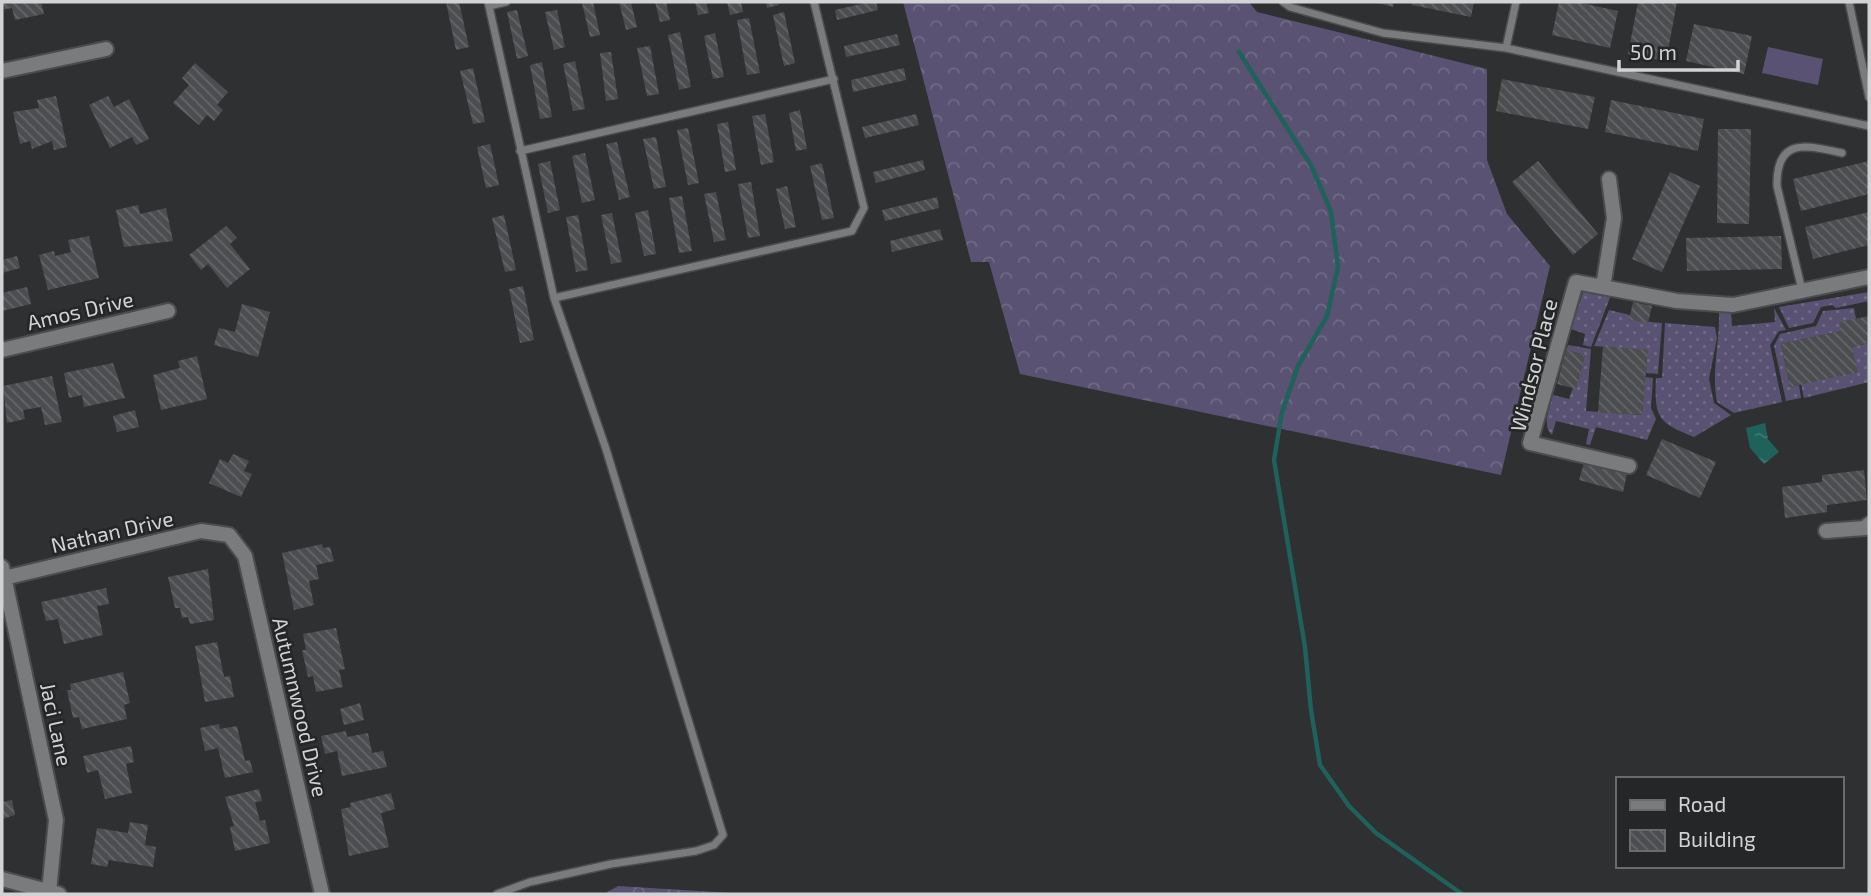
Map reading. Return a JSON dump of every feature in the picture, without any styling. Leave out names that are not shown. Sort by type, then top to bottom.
[{"type":"street","points":[[2,72],[106,49]]},
{"type":"street","points":[[1609,179],[1614,218],[1603,287],[1677,302],[1733,305],[1869,277]]},
{"type":"street","name":"Windsor Place","points":[[1603,287],[1576,282],[1530,443],[1629,466]]},
{"type":"street","name":"Amos Drive","points":[[2,350],[168,311]]},
{"type":"street","points":[[1826,531],[1864,528],[1869,524]]},
{"type":"street","name":"Nathan Drive","points":[[3,572],[201,531],[229,535]]},
{"type":"street","name":"Autumnwood Drive","points":[[229,535],[245,556],[319,894]]},
{"type":"street","name":"Jaci Lane","points":[[3,572],[56,820],[54,893]]},
{"type":"street","points":[[2,879],[54,893]]},
{"type":"lane","points":[[497,894],[544,879],[696,851],[714,845],[723,835],[681,706],[618,489],[554,299],[488,4],[506,2]]},
{"type":"lane","points":[[554,299],[852,231],[864,208],[814,2]]},
{"type":"lane","points":[[1283,2],[1290,7],[1383,33],[1506,48],[1869,126]]},
{"type":"lane","points":[[1506,48],[1516,2]]},
{"type":"lane","points":[[1849,2],[1869,97]]},
{"type":"lane","points":[[520,151],[834,79]]},
{"type":"lane","points":[[1802,291],[1777,186],[1776,170],[1783,155],[1793,148],[1811,146],[1842,153]]},
{"type":"green space","points":[[903,2],[1249,2],[1257,12],[1487,69],[1487,160],[1507,214],[1550,266],[1501,475],[1020,374],[989,262],[971,262]]},
{"type":"green space","points":[[1768,47],[1823,59],[1818,85],[1762,73]]},
{"type":"green space","points":[[1584,289],[1611,295],[1591,347],[1583,345],[1585,334],[1571,329]]},
{"type":"green space","points":[[1869,292],[1869,301],[1836,308],[1832,305],[1821,307],[1813,323],[1789,328],[1779,307]]},
{"type":"green space","points":[[1774,308],[1786,330],[1779,331],[1770,345],[1782,402],[1734,413],[1717,402],[1715,391],[1719,312],[1731,312],[1732,326],[1775,322]]},
{"type":"green space","points":[[1854,308],[1856,319],[1841,331],[1781,344],[1790,387],[1799,385],[1801,398],[1786,401],[1774,346],[1780,334],[1816,326],[1823,311]]},
{"type":"green space","points":[[1609,310],[1630,315],[1630,320],[1662,323],[1658,374],[1646,373],[1647,350],[1594,346]]},
{"type":"green space","points":[[1665,323],[1715,327],[1717,338],[1709,379],[1714,403],[1731,415],[1694,437],[1666,422],[1658,410],[1656,378],[1662,378]]},
{"type":"green space","points":[[1869,343],[1869,382],[1804,398],[1801,384],[1857,372],[1852,347]]},
{"type":"green space","points":[[1568,345],[1591,349],[1586,411],[1642,415],[1645,377],[1653,378],[1651,408],[1656,419],[1647,440],[1596,427],[1590,445],[1586,444],[1589,429],[1556,421],[1552,435],[1547,421],[1553,395],[1569,399],[1573,388],[1576,388],[1585,355],[1566,350]]},
{"type":"green space","points":[[618,886],[732,893],[733,894],[604,894]]},
{"type":"water","points":[[1765,423],[1768,439],[1779,452],[1764,464],[1750,448],[1746,428]]},
{"type":"building","points":[[2,2],[41,2],[44,14],[15,20],[12,8],[2,10]]},
{"type":"building","points":[[446,2],[459,2],[469,47],[456,50]]},
{"type":"building","points":[[593,2],[600,35],[590,37],[582,3]]},
{"type":"building","points":[[619,2],[631,2],[637,27],[626,30]]},
{"type":"building","points":[[655,2],[666,2],[670,20],[660,22]]},
{"type":"building","points":[[695,2],[706,2],[709,13],[698,15]]},
{"type":"building","points":[[727,2],[741,2],[743,12],[730,15]]},
{"type":"building","points":[[766,2],[778,2],[779,5],[767,8]]},
{"type":"building","points":[[876,2],[878,10],[837,20],[835,10]]},
{"type":"building","points":[[1374,2],[1394,2],[1393,7]]},
{"type":"building","points":[[1413,2],[1474,2],[1471,17],[1412,5]]},
{"type":"building","points":[[1559,2],[1577,2],[1618,11],[1610,48],[1552,35]]},
{"type":"building","points":[[1638,2],[1677,2],[1666,61],[1628,54]]},
{"type":"building","points":[[517,10],[528,56],[517,59],[507,12]]},
{"type":"building","points":[[557,10],[565,47],[554,50],[545,12]]},
{"type":"building","points":[[784,12],[795,63],[784,66],[773,15]]},
{"type":"building","points":[[749,18],[760,73],[747,75],[737,20]]},
{"type":"building","points":[[1694,24],[1752,36],[1744,74],[1686,61]]},
{"type":"building","points":[[680,32],[691,87],[679,90],[668,35]]},
{"type":"building","points":[[715,33],[724,77],[713,79],[704,36]]},
{"type":"building","points":[[897,34],[900,45],[846,57],[844,46]]},
{"type":"building","points":[[650,46],[659,94],[647,96],[637,48]]},
{"type":"building","points":[[611,52],[618,99],[606,101],[600,53]]},
{"type":"building","points":[[575,61],[585,109],[573,111],[563,64]]},
{"type":"building","points":[[542,62],[552,117],[540,119],[530,65]]},
{"type":"building","points":[[195,63],[228,92],[217,105],[223,110],[214,121],[207,115],[199,125],[173,103],[189,85],[182,78]]},
{"type":"building","points":[[473,68],[485,122],[473,124],[460,71]]},
{"type":"building","points":[[904,68],[906,80],[853,92],[851,80]]},
{"type":"building","points":[[1502,79],[1595,97],[1588,129],[1496,111]]},
{"type":"building","points":[[56,96],[67,147],[54,150],[52,141],[32,149],[30,141],[20,144],[13,112],[39,108],[37,100]]},
{"type":"building","points":[[108,96],[114,107],[129,99],[149,139],[136,145],[132,137],[110,148],[89,105]]},
{"type":"building","points":[[1611,100],[1704,119],[1698,151],[1605,132]]},
{"type":"building","points":[[800,110],[807,149],[796,151],[789,113]]},
{"type":"building","points":[[765,114],[774,162],[761,165],[752,116]]},
{"type":"building","points":[[916,114],[919,125],[865,138],[862,127]]},
{"type":"building","points":[[728,122],[736,170],[725,172],[717,124]]},
{"type":"building","points":[[688,128],[699,183],[688,185],[677,130]]},
{"type":"building","points":[[1718,129],[1751,129],[1749,224],[1717,223]]},
{"type":"building","points":[[656,137],[666,187],[654,189],[643,139]]},
{"type":"building","points":[[617,142],[630,197],[619,200],[606,144]]},
{"type":"building","points":[[490,144],[499,185],[486,188],[477,147]]},
{"type":"building","points":[[585,153],[595,200],[582,203],[572,156]]},
{"type":"building","points":[[923,160],[925,170],[876,183],[873,172]]},
{"type":"building","points":[[550,161],[560,210],[548,213],[538,164]]},
{"type":"building","points":[[1538,161],[1598,234],[1573,255],[1512,182]]},
{"type":"building","points":[[1869,161],[1869,194],[1801,211],[1793,179]]},
{"type":"building","points":[[822,163],[834,218],[822,220],[810,166]]},
{"type":"building","points":[[1670,172],[1700,186],[1662,272],[1632,259]]},
{"type":"building","points":[[751,182],[760,236],[748,238],[738,184]]},
{"type":"building","points":[[787,186],[796,227],[785,229],[776,189]]},
{"type":"building","points":[[716,192],[726,240],[714,242],[704,194]]},
{"type":"building","points":[[682,196],[692,251],[679,253],[669,198]]},
{"type":"building","points":[[937,197],[939,208],[885,221],[882,210]]},
{"type":"building","points":[[138,205],[140,214],[166,208],[173,241],[124,247],[116,210]]},
{"type":"building","points":[[648,210],[656,254],[644,256],[635,213]]},
{"type":"building","points":[[1869,212],[1869,245],[1813,259],[1805,227]]},
{"type":"building","points":[[612,213],[622,262],[611,264],[601,215]]},
{"type":"building","points":[[504,215],[516,270],[505,272],[492,218]]},
{"type":"building","points":[[578,215],[588,270],[576,272],[566,217]]},
{"type":"building","points":[[226,226],[237,238],[230,244],[250,269],[227,288],[208,264],[201,270],[189,255]]},
{"type":"building","points":[[940,229],[943,240],[892,252],[890,241]]},
{"type":"building","points":[[89,236],[99,278],[48,290],[39,255],[54,251],[55,256],[71,252],[68,240]]},
{"type":"building","points":[[1781,236],[1782,269],[1687,271],[1686,238]]},
{"type":"building","points":[[17,256],[20,268],[2,273],[2,260]]},
{"type":"building","points":[[523,286],[534,340],[520,343],[509,289]]},
{"type":"building","points":[[27,287],[31,304],[2,311],[2,293]]},
{"type":"building","points":[[1633,302],[1652,306],[1648,323],[1629,320]]},
{"type":"building","points":[[242,304],[270,312],[258,357],[214,345],[219,328],[235,332]]},
{"type":"building","points":[[1869,316],[1869,343],[1852,347],[1858,372],[1790,387],[1781,344],[1841,331],[1839,322]]},
{"type":"building","points":[[1603,346],[1648,350],[1642,415],[1598,412]]},
{"type":"building","points":[[1566,350],[1585,355],[1576,389],[1557,384]]},
{"type":"building","points":[[197,356],[207,399],[161,410],[153,375],[180,368],[178,361]]},
{"type":"building","points":[[113,363],[125,398],[84,407],[82,395],[69,398],[64,373]]},
{"type":"building","points":[[52,376],[62,422],[45,425],[41,407],[23,410],[25,419],[7,423],[3,386]]},
{"type":"building","points":[[135,410],[139,427],[117,432],[113,416]]},
{"type":"building","points":[[1662,439],[1716,462],[1700,498],[1646,475]]},
{"type":"building","points":[[233,454],[249,461],[244,471],[252,474],[241,497],[209,483],[220,459],[228,463]]},
{"type":"building","points":[[1584,463],[1627,474],[1623,492],[1579,480]]},
{"type":"building","points":[[1864,470],[1867,500],[1827,505],[1827,512],[1785,518],[1782,487],[1822,482],[1822,475]]},
{"type":"building","points":[[322,544],[323,548],[330,547],[334,561],[316,565],[319,579],[309,581],[314,605],[294,610],[282,553]]},
{"type":"building","points":[[208,569],[214,620],[190,624],[188,617],[182,618],[180,608],[175,608],[168,577]]},
{"type":"building","points":[[106,588],[109,604],[97,606],[103,635],[64,644],[58,619],[46,621],[41,602]]},
{"type":"building","points":[[336,628],[345,669],[339,670],[343,687],[316,692],[313,676],[308,677],[302,650],[306,650],[303,634]]},
{"type":"building","points":[[217,642],[224,677],[230,676],[234,697],[205,702],[195,646]]},
{"type":"building","points":[[123,672],[130,703],[124,705],[127,719],[82,729],[79,717],[73,718],[67,690],[71,690],[70,684]]},
{"type":"building","points":[[360,703],[364,720],[344,725],[340,709]]},
{"type":"building","points":[[219,724],[220,729],[237,726],[245,761],[250,760],[253,772],[225,778],[218,748],[205,751],[200,728]]},
{"type":"building","points":[[346,731],[347,737],[368,733],[372,753],[383,751],[387,767],[342,776],[337,751],[325,754],[321,736]]},
{"type":"building","points":[[131,746],[134,762],[126,764],[132,793],[105,799],[98,770],[87,773],[83,756]]},
{"type":"building","points":[[259,789],[262,801],[255,802],[260,821],[265,820],[270,843],[235,851],[230,827],[234,826],[225,797]]},
{"type":"building","points":[[391,793],[395,809],[381,813],[389,847],[349,856],[341,809],[351,807],[350,803]]},
{"type":"building","points":[[12,800],[15,815],[2,819],[2,802]]},
{"type":"building","points":[[130,822],[148,825],[145,845],[156,847],[153,867],[109,860],[107,867],[91,864],[97,828],[128,833]]},
{"type":"waterway","points":[[1239,52],[1312,167],[1331,212],[1338,267],[1327,316],[1298,366],[1282,412],[1274,460],[1305,647],[1320,765],[1349,806],[1376,833],[1462,894]]}]
